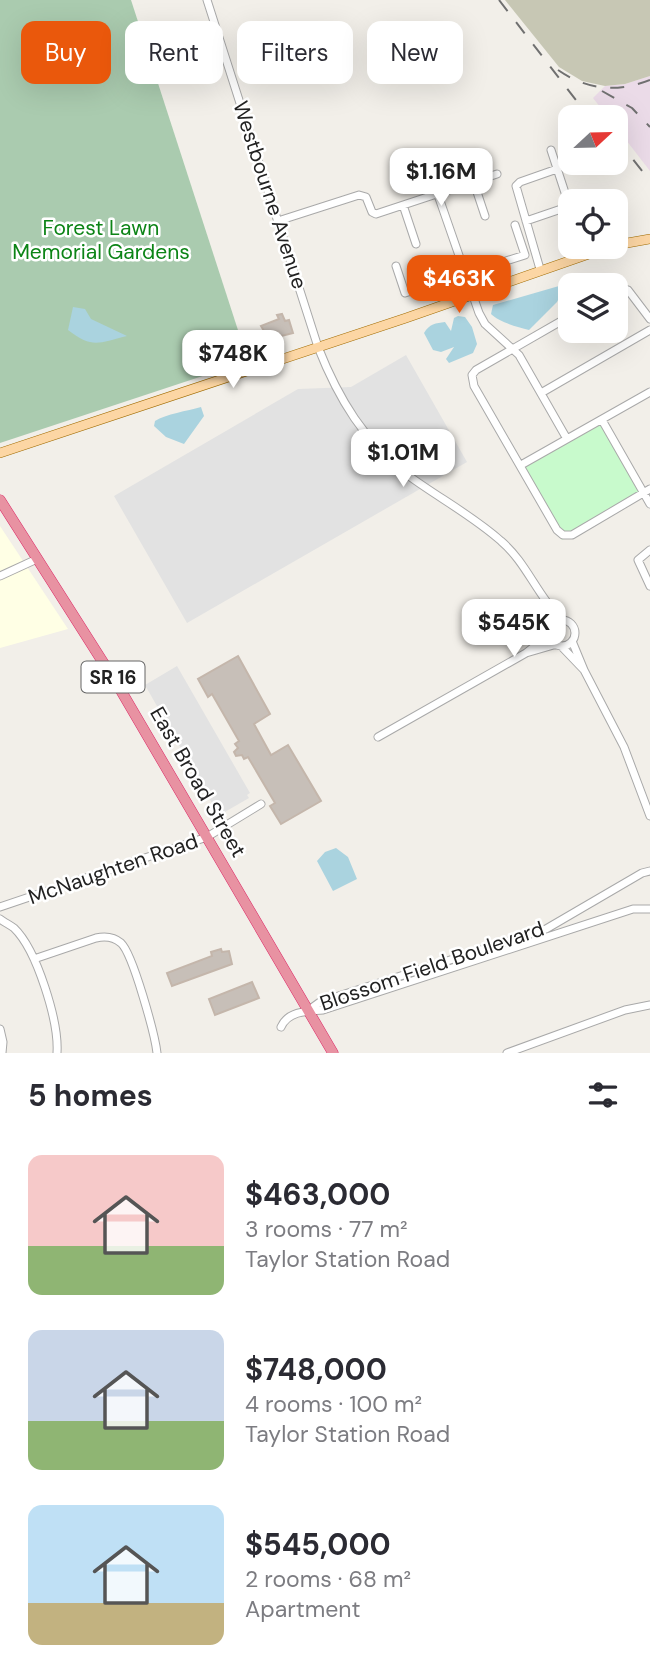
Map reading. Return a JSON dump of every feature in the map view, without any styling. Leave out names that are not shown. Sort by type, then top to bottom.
[{"type":"highway","name":"East Broad Street","points":[[0,500],[120,689],[333,1053]]},
{"type":"main road","points":[[628,243],[650,239]]},
{"type":"main road","points":[[0,453],[571,259]]},
{"type":"street","name":"Westbourne Avenue","points":[[207,0],[318,347],[340,396],[376,446],[409,476],[502,541],[533,579],[541,595],[551,630]]},
{"type":"street","points":[[551,150],[564,189]]},
{"type":"street","points":[[540,269],[516,186],[520,182],[557,169]]},
{"type":"street","points":[[278,221],[359,195],[366,197],[374,214],[497,174]]},
{"type":"street","points":[[474,183],[485,216]]},
{"type":"street","points":[[438,195],[471,295],[485,324],[514,348],[567,439]]},
{"type":"street","points":[[403,205],[416,244]]},
{"type":"street","points":[[526,221],[558,211]]},
{"type":"street","points":[[396,266],[405,293],[525,255],[515,225]]},
{"type":"street","points":[[628,290],[650,319]]},
{"type":"street","points":[[558,323],[472,375],[474,386],[557,530],[563,535],[572,535],[647,491]]},
{"type":"street","points":[[541,393],[650,330]]},
{"type":"street","points":[[521,465],[649,395]]},
{"type":"street","points":[[602,419],[647,491],[650,504]]},
{"type":"street","points":[[650,550],[641,555],[638,564],[650,586]]},
{"type":"street","points":[[0,576],[37,559]]},
{"type":"street","name":"Westbourne Avenue","points":[[541,595],[563,620]]},
{"type":"street","points":[[378,737],[526,653],[563,620],[573,626],[575,634],[572,641],[584,670],[616,729],[650,816]]},
{"type":"street","points":[[551,630],[559,645],[584,670]]},
{"type":"street","points":[[526,653],[572,641]]},
{"type":"street","name":"McNaughten Road","points":[[0,907],[207,837],[261,804]]},
{"type":"street","name":"Blossom Field Boulevard","points":[[308,1010],[320,1002],[546,929],[642,873],[650,871]]},
{"type":"street","name":"Blossom Field Boulevard","points":[[308,1010],[323,1010],[633,909],[650,909]]},
{"type":"street","points":[[0,919],[14,929],[34,959],[58,1034],[57,1053]]},
{"type":"street","points":[[34,959],[96,938],[116,940],[127,950],[152,1027],[157,1053]]},
{"type":"street","points":[[507,1053],[625,1010],[650,1004]]},
{"type":"street","points":[[281,1027],[288,1017],[308,1010]]},
{"type":"street","points":[[0,1029],[2,1053]]},
{"type":"shaded area","points":[[505,0],[650,0],[650,76],[625,84],[605,86],[582,81],[559,67]]},
{"type":"shaded area","points":[[650,76],[650,171],[628,143],[628,105],[599,105],[593,98],[605,86],[625,84]]},
{"type":"shaded area","points":[[406,355],[467,462],[187,623],[114,496],[298,389],[351,387]]},
{"type":"shaded area","points":[[0,526],[68,629],[0,648]]},
{"type":"shaded area","points":[[177,666],[250,793],[247,795],[249,798],[223,813],[221,810],[217,812],[145,685]]},
{"type":"green space","name":"Forest Lawn Memorial Gardens","points":[[0,0],[131,0],[138,21],[125,21],[125,84],[158,84],[248,361],[0,443]]},
{"type":"green space","points":[[602,420],[643,493],[562,540],[521,465]]},
{"type":"water","points":[[558,286],[557,302],[529,330],[494,317],[491,314],[493,305]]},
{"type":"water","points":[[73,307],[85,309],[91,319],[127,336],[96,343],[84,340],[68,330]]},
{"type":"water","points":[[465,317],[472,327],[477,344],[473,353],[449,363],[446,359],[454,347],[441,352],[433,350],[424,333],[433,324],[445,322],[451,331],[454,318]]},
{"type":"water","points":[[201,407],[204,416],[184,444],[166,437],[154,426],[155,421]]},
{"type":"water","points":[[336,848],[348,857],[357,879],[333,891],[317,861],[325,852]]},
{"type":"building","points":[[282,314],[285,321],[289,320],[293,333],[269,339],[261,326],[279,319],[277,315]]},
{"type":"building","points":[[238,656],[270,714],[254,724],[271,755],[288,745],[321,801],[281,824],[270,806],[275,803],[248,757],[244,759],[242,755],[236,756],[234,752],[238,748],[235,744],[239,741],[212,694],[208,697],[198,679]]},
{"type":"building","points":[[221,949],[222,952],[229,951],[232,964],[172,986],[167,973],[212,956],[211,952]]},
{"type":"building","points":[[252,982],[259,998],[215,1015],[209,999]]},
{"type":"railway","points":[[499,0],[580,105]]},
{"type":"railway","points":[[558,70],[580,82],[603,87],[626,87],[650,80]]},
{"type":"railway","points":[[602,91],[632,108],[650,127]]},
{"type":"railway","points":[[628,153],[650,181]]}]
